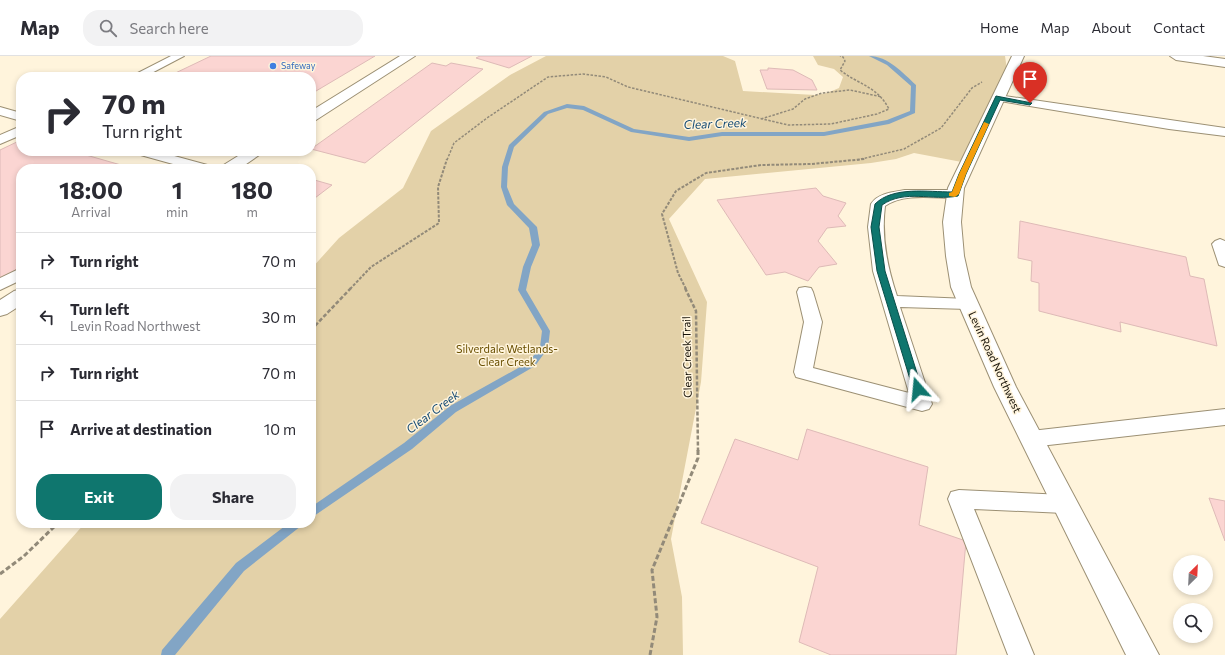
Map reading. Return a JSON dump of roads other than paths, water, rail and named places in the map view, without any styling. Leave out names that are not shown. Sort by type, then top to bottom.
[{"type":"street","points":[[316,114],[409,56]]},
{"type":"street","name":"Levin Road Northwest","points":[[1018,56],[962,174],[955,194],[952,222],[953,242],[961,287],[1005,387],[1064,504],[1144,655]]},
{"type":"street","points":[[1176,56],[1224,64]]},
{"type":"street","points":[[236,164],[249,156]]},
{"type":"street","points":[[0,309],[16,299]]},
{"type":"lane","points":[[146,72],[179,56]]},
{"type":"lane","points":[[998,98],[1169,125],[1225,132]]},
{"type":"lane","points":[[0,111],[16,116]]},
{"type":"lane","points":[[0,140],[16,132]]},
{"type":"lane","points":[[157,156],[181,164]]},
{"type":"lane","points":[[805,292],[813,322],[803,372],[922,404],[881,271],[875,227],[878,204],[889,197],[905,194],[955,194]]},
{"type":"lane","points":[[1220,244],[1225,262]]},
{"type":"lane","points":[[0,285],[16,276]]},
{"type":"lane","points":[[890,301],[968,304]]},
{"type":"lane","points":[[1031,439],[1225,417]]},
{"type":"lane","points":[[1021,655],[959,499],[1064,504]]},
{"type":"waterway","name":"Clear Creek","points":[[316,510],[408,446],[453,409],[532,364],[544,348],[546,331],[522,290],[527,267],[536,245],[533,227],[511,205],[504,187],[505,167],[511,146],[546,113],[567,106],[584,108],[633,131],[689,139],[722,134],[824,134],[889,122],[913,112],[914,86],[889,64],[872,56]]},
{"type":"waterway","name":"Clear Creek","points":[[167,655],[240,567],[291,528]]},
{"type":"place","name":"Safeway","points":[[273,66]]},
{"type":"park label","name":"Silverdale Wetlands- Clear Creek","points":[[507,355]]}]
